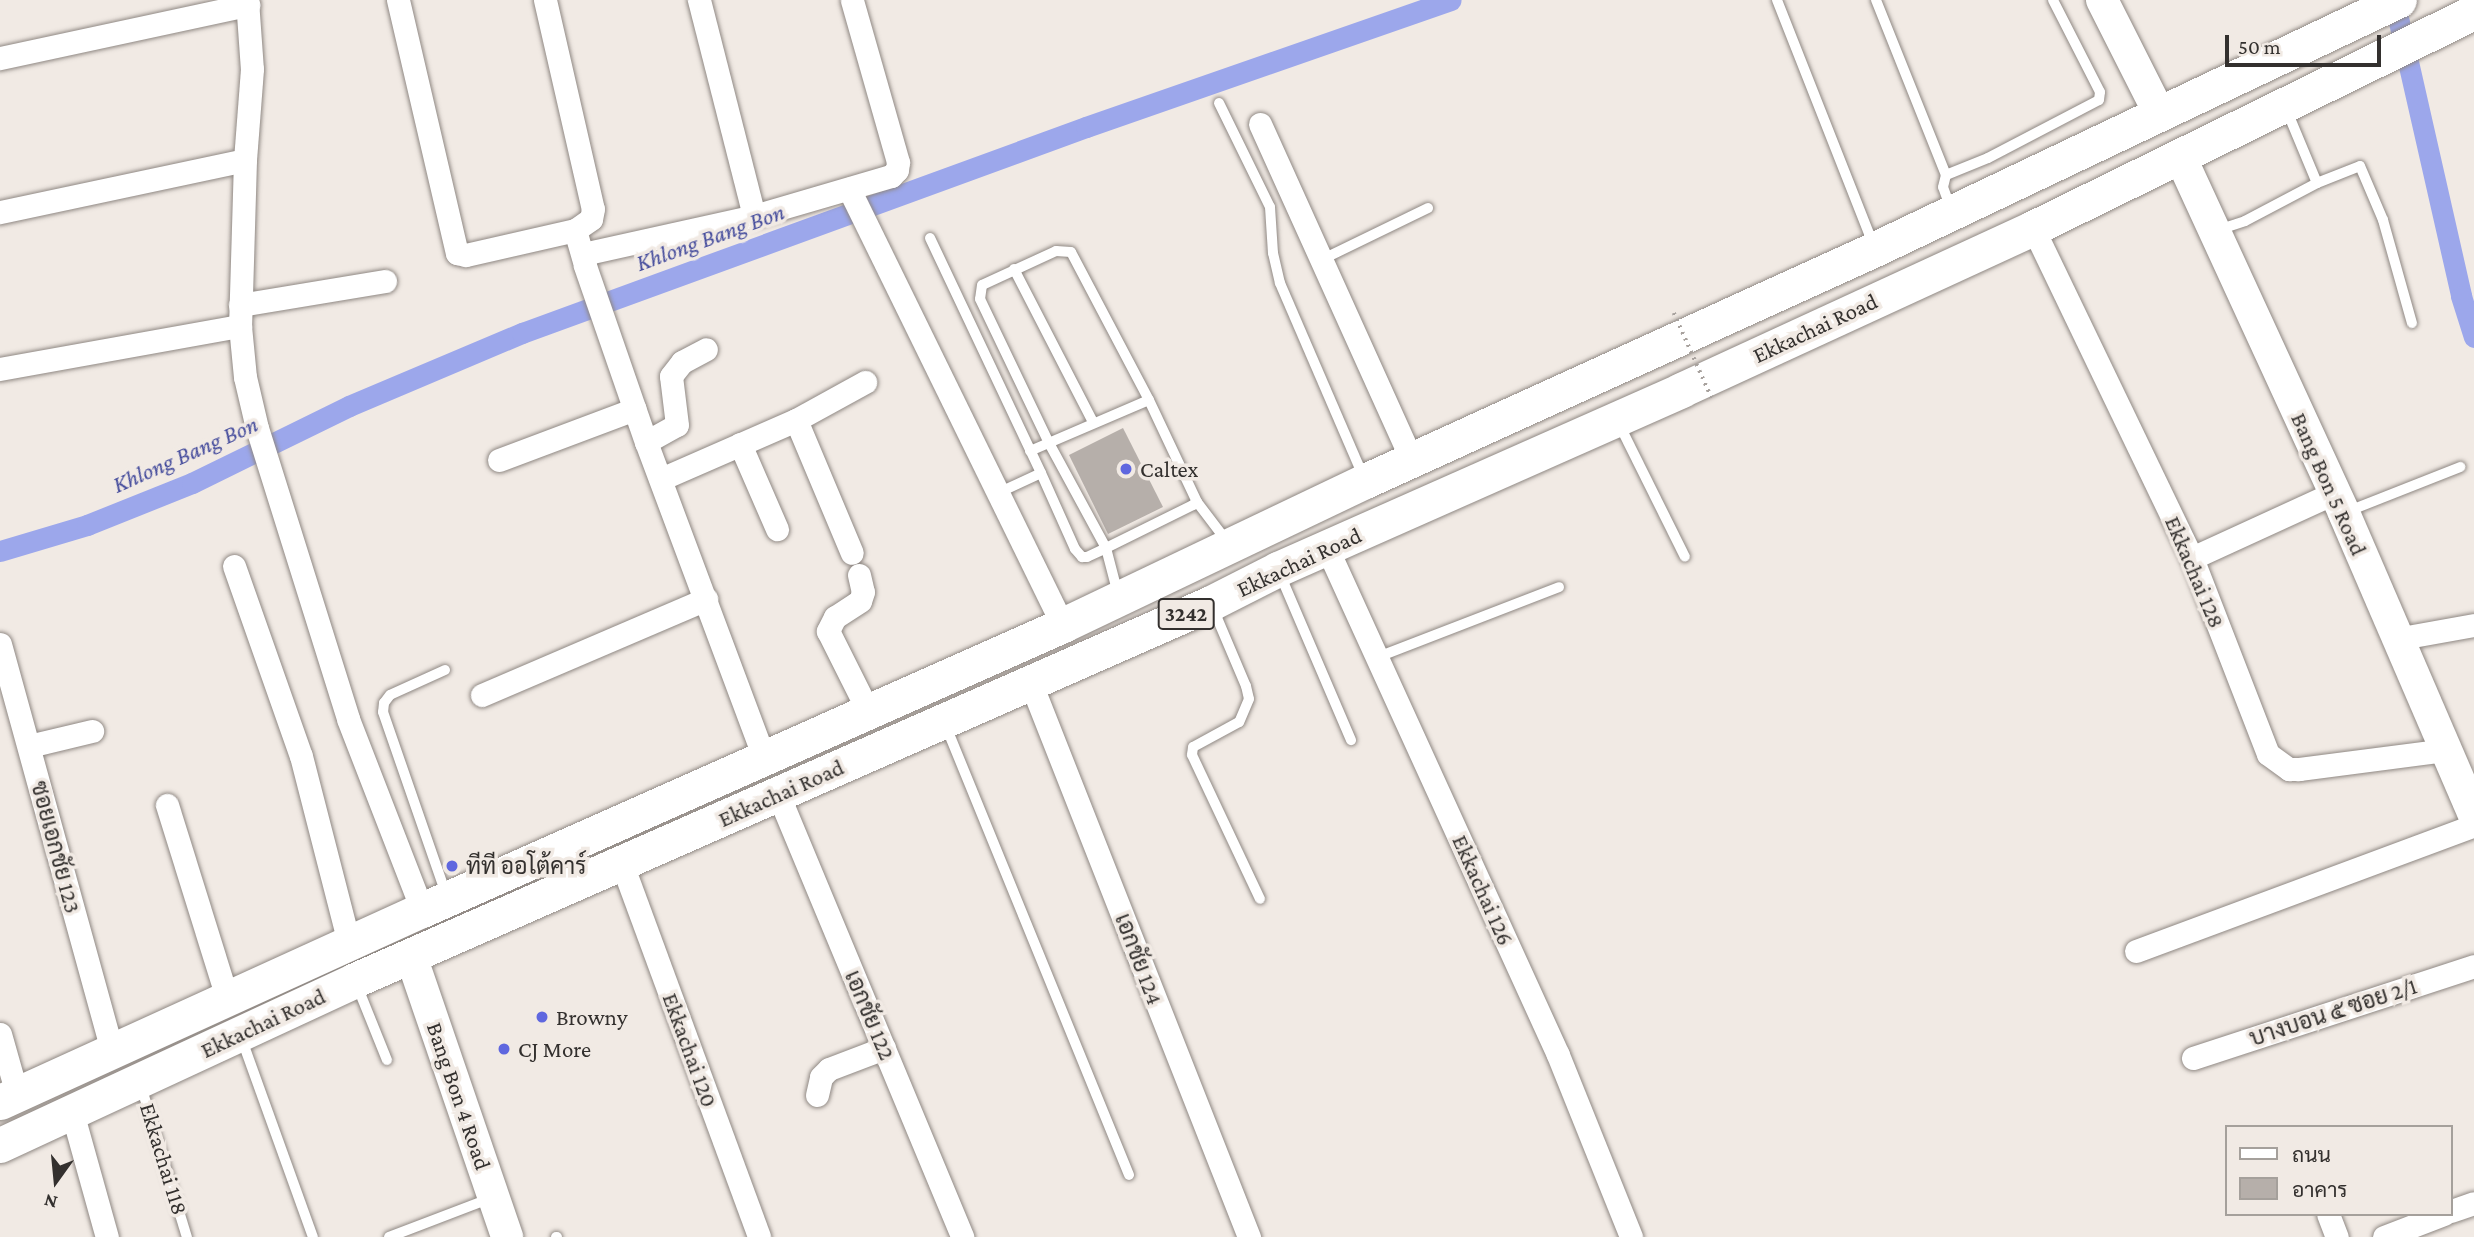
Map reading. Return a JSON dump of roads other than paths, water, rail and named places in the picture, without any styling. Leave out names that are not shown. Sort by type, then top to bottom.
[{"type":"main road","points":[[2102,0],[2180,156]]},
{"type":"main road","name":"Ekkachai Road","points":[[8,1098],[1063,625],[1412,461],[1670,329],[1875,249],[2399,0]]},
{"type":"main road","name":"Ekkachai Road","points":[[0,1145],[355,980],[944,722],[1616,418],[1697,396],[2474,12]]},
{"type":"main road","name":"Bang Bon 5 Road","points":[[2180,156],[2339,503],[2474,815]]},
{"type":"main road","points":[[1670,329],[1697,396]]},
{"type":"main road","name":"Bang Bon 4 Road","points":[[411,956],[507,1237]]},
{"type":"street","points":[[398,0],[457,253],[466,256],[575,230],[590,219],[593,209],[545,0]]},
{"type":"street","points":[[699,0],[754,216]]},
{"type":"street","points":[[583,254],[852,196],[891,176],[897,170],[898,162],[852,0]]},
{"type":"street","points":[[0,58],[248,3],[252,69],[245,160],[240,316],[245,377],[257,428],[348,719],[435,905]]},
{"type":"street","points":[[1261,124],[1412,461]]},
{"type":"street","points":[[0,212],[245,160]]},
{"type":"street","points":[[852,196],[1063,625]]},
{"type":"street","name":"Ekkachai 128","points":[[2033,228],[2192,558],[2268,754],[2289,769],[2299,769],[2445,750]]},
{"type":"street","points":[[575,230],[646,442],[765,760]]},
{"type":"street","points":[[0,369],[385,281]]},
{"type":"street","points":[[646,442],[677,425],[671,376],[682,362],[706,349]]},
{"type":"street","points":[[661,479],[796,420],[865,382]]},
{"type":"street","points":[[499,460],[635,410]]},
{"type":"street","points":[[796,420],[852,552]]},
{"type":"street","points":[[740,444],[777,529]]},
{"type":"street","points":[[2192,558],[2339,503]]},
{"type":"street","name":"Ekkachai 126","points":[[1327,548],[1558,1055],[1631,1237]]},
{"type":"street","points":[[234,566],[301,756],[349,943]]},
{"type":"street","points":[[859,575],[863,592],[860,601],[835,617],[828,631],[869,713]]},
{"type":"street","points":[[482,695],[706,599]]},
{"type":"street","points":[[2396,639],[2474,625]]},
{"type":"street","name":"ซอยเอกชัย 123","points":[[1,655],[29,746],[113,1050]]},
{"type":"street","name":"เอกชัย 124","points":[[1030,681],[1249,1237]]},
{"type":"street","points":[[29,746],[92,731]]},
{"type":"street","name":"เอกชัย 122","points":[[778,794],[962,1237]]},
{"type":"street","points":[[167,805],[227,998]]},
{"type":"street","points":[[2136,951],[2474,825]]},
{"type":"street","name":"Ekkachai 120","points":[[622,864],[759,1237]]},
{"type":"street","name":"บางบอน ๕ ซอย 2/1","points":[[2193,1058],[2474,966]]},
{"type":"street","points":[[0,1034],[8,1098]]},
{"type":"street","points":[[817,1095],[821,1077],[829,1069],[884,1048]]},
{"type":"street","points":[[72,1112],[107,1237]]},
{"type":"street","points":[[2453,1210],[2474,1203]]},
{"type":"street","points":[[2329,1216],[2337,1237]]},
{"type":"street","points":[[2384,1237],[2439,1216]]},
{"type":"lane","points":[[1777,0],[1875,249]]},
{"type":"lane","points":[[1876,0],[1946,175],[1943,187],[1952,212]]},
{"type":"lane","points":[[1946,175],[1988,158],[2099,100],[2100,92],[2053,0]]},
{"type":"lane","points":[[1219,103],[1270,207],[1273,253],[1280,283],[1365,481]]},
{"type":"lane","points":[[2284,105],[2317,183]]},
{"type":"lane","points":[[2215,231],[2245,221],[2317,183],[2360,166],[2383,220],[2412,323]]},
{"type":"lane","points":[[1321,260],[1428,208]]},
{"type":"lane","points":[[930,238],[1075,550],[1082,557],[1087,557],[1197,502]]},
{"type":"lane","points":[[1119,598],[1105,548],[1049,443],[980,299],[982,285],[1014,269],[1056,250],[1071,251],[1149,400],[1195,492],[1197,502],[1230,545]]},
{"type":"lane","points":[[1014,269],[1093,422]]},
{"type":"lane","points":[[1030,451],[1149,400]]},
{"type":"lane","points":[[1616,418],[1685,557]]},
{"type":"lane","points":[[2339,503],[2460,467]]},
{"type":"lane","points":[[998,493],[1041,473]]},
{"type":"lane","points":[[1278,569],[1351,740]]},
{"type":"lane","points":[[1378,657],[1559,587]]},
{"type":"lane","points":[[1211,603],[1247,685],[1249,699],[1239,722],[1193,747],[1192,755],[1260,900]]},
{"type":"lane","points":[[435,905],[383,712],[384,703],[390,695],[445,670]]},
{"type":"lane","points":[[944,722],[1129,1175]]},
{"type":"lane","points":[[355,980],[387,1060]]},
{"type":"lane","points":[[239,1034],[313,1237]]},
{"type":"lane","name":"Ekkachai 118","points":[[140,1081],[187,1237]]},
{"type":"lane","points":[[388,1237],[494,1197]]},
{"type":"waterway","name":"Khlong Bang Bon","points":[[0,551],[87,525],[192,483],[349,406],[522,333],[1086,127],[1450,0]]},
{"type":"waterway","points":[[2394,0],[2461,296],[2474,337]]},
{"type":"place","name":"Caltex","points":[[1126,469]]},
{"type":"place","name":"ทีที ออโต้คาร์","points":[[452,866]]},
{"type":"place","name":"Browny","points":[[542,1017]]},
{"type":"place","name":"CJ More","points":[[504,1049]]}]
